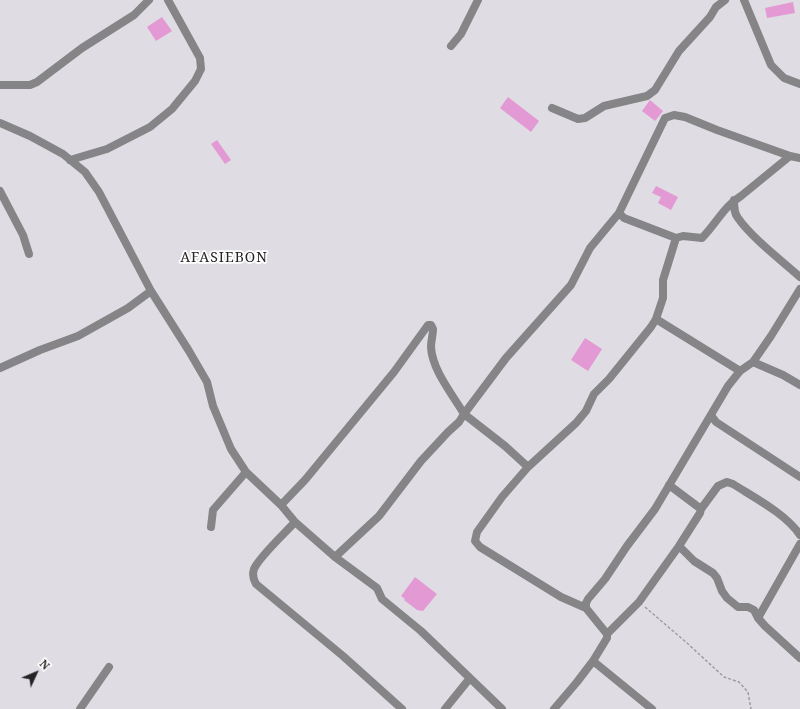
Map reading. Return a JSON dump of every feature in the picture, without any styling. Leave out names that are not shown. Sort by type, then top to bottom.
[{"type":"street","points":[[0,85],[30,85],[38,82],[82,48],[134,15],[149,0]]},
{"type":"street","points":[[70,160],[107,149],[150,127],[172,109],[195,81],[202,69],[200,58],[168,0]]},
{"type":"street","points":[[451,46],[461,34],[478,0]]},
{"type":"street","points":[[552,108],[578,119],[586,118],[604,106],[647,96],[654,90],[679,51],[710,17],[716,7],[725,0]]},
{"type":"street","points":[[744,0],[771,65],[784,78],[800,84]]},
{"type":"street","points":[[335,557],[379,516],[421,461],[459,422],[506,358],[571,285],[590,248],[619,213],[665,118],[674,115],[686,117],[717,130],[790,156],[800,158]]},
{"type":"street","points":[[0,123],[30,136],[63,154],[85,172],[100,192],[151,291],[207,382],[213,406],[231,449],[246,472],[281,505],[295,522],[335,557],[377,588],[382,599],[421,631],[502,709]]},
{"type":"street","points":[[619,213],[624,218],[676,238],[682,236],[702,238],[728,205],[790,156]]},
{"type":"street","points":[[0,191],[23,235],[29,254]]},
{"type":"street","points":[[734,200],[734,209],[737,218],[752,234],[800,277]]},
{"type":"street","points":[[607,634],[586,608],[561,597],[537,583],[480,547],[475,541],[477,532],[502,497],[528,468],[583,415],[594,394],[637,345],[656,319],[663,298],[663,280],[676,238]]},
{"type":"street","points":[[586,608],[588,599],[605,579],[627,546],[655,509],[728,386],[740,371],[753,362],[775,330],[800,288]]},
{"type":"street","points":[[0,368],[40,350],[78,336],[128,308],[151,291]]},
{"type":"street","points":[[656,319],[740,371]]},
{"type":"street","points":[[281,505],[310,474],[394,372],[428,325],[431,325],[433,329],[431,347],[437,369],[464,414],[505,446],[528,468]]},
{"type":"street","points":[[753,362],[800,385]]},
{"type":"street","points":[[711,415],[716,422],[800,477]]},
{"type":"street","points":[[211,527],[213,510],[246,472]]},
{"type":"street","points":[[554,709],[593,660],[607,634],[639,602],[679,546],[701,509],[718,486],[727,482],[733,484],[774,510],[791,524],[800,535]]},
{"type":"street","points":[[669,485],[701,509]]},
{"type":"street","points":[[295,522],[254,568],[253,577],[256,584],[263,592],[343,656],[402,709]]},
{"type":"street","points":[[758,618],[800,544]]},
{"type":"street","points":[[679,546],[694,561],[713,573],[727,598],[738,607],[748,607],[754,610],[758,618],[800,658]]},
{"type":"street","points":[[593,660],[652,709]]},
{"type":"street","points":[[80,709],[109,667]]},
{"type":"street","points":[[445,709],[470,678]]},
{"type":"path","points":[[639,602],[724,677],[738,682],[748,692],[751,709]]},
{"type":"building","points":[[793,2],[795,13],[767,18],[765,8]]},
{"type":"building","points":[[162,17],[172,31],[156,41],[147,27]]},
{"type":"building","points":[[508,97],[539,121],[531,132],[500,108]]},
{"type":"building","points":[[650,100],[663,111],[655,121],[642,111]]},
{"type":"building","points":[[217,140],[231,160],[225,164],[211,144]]},
{"type":"building","points":[[656,186],[678,197],[671,210],[658,203],[661,197],[652,193]]},
{"type":"building","points":[[585,338],[602,349],[588,371],[571,360]]},
{"type":"building","points":[[415,577],[437,594],[423,611],[417,610],[401,596]]},
{"type":"district","name":"AFASIEBON","points":[[224,258]]}]
